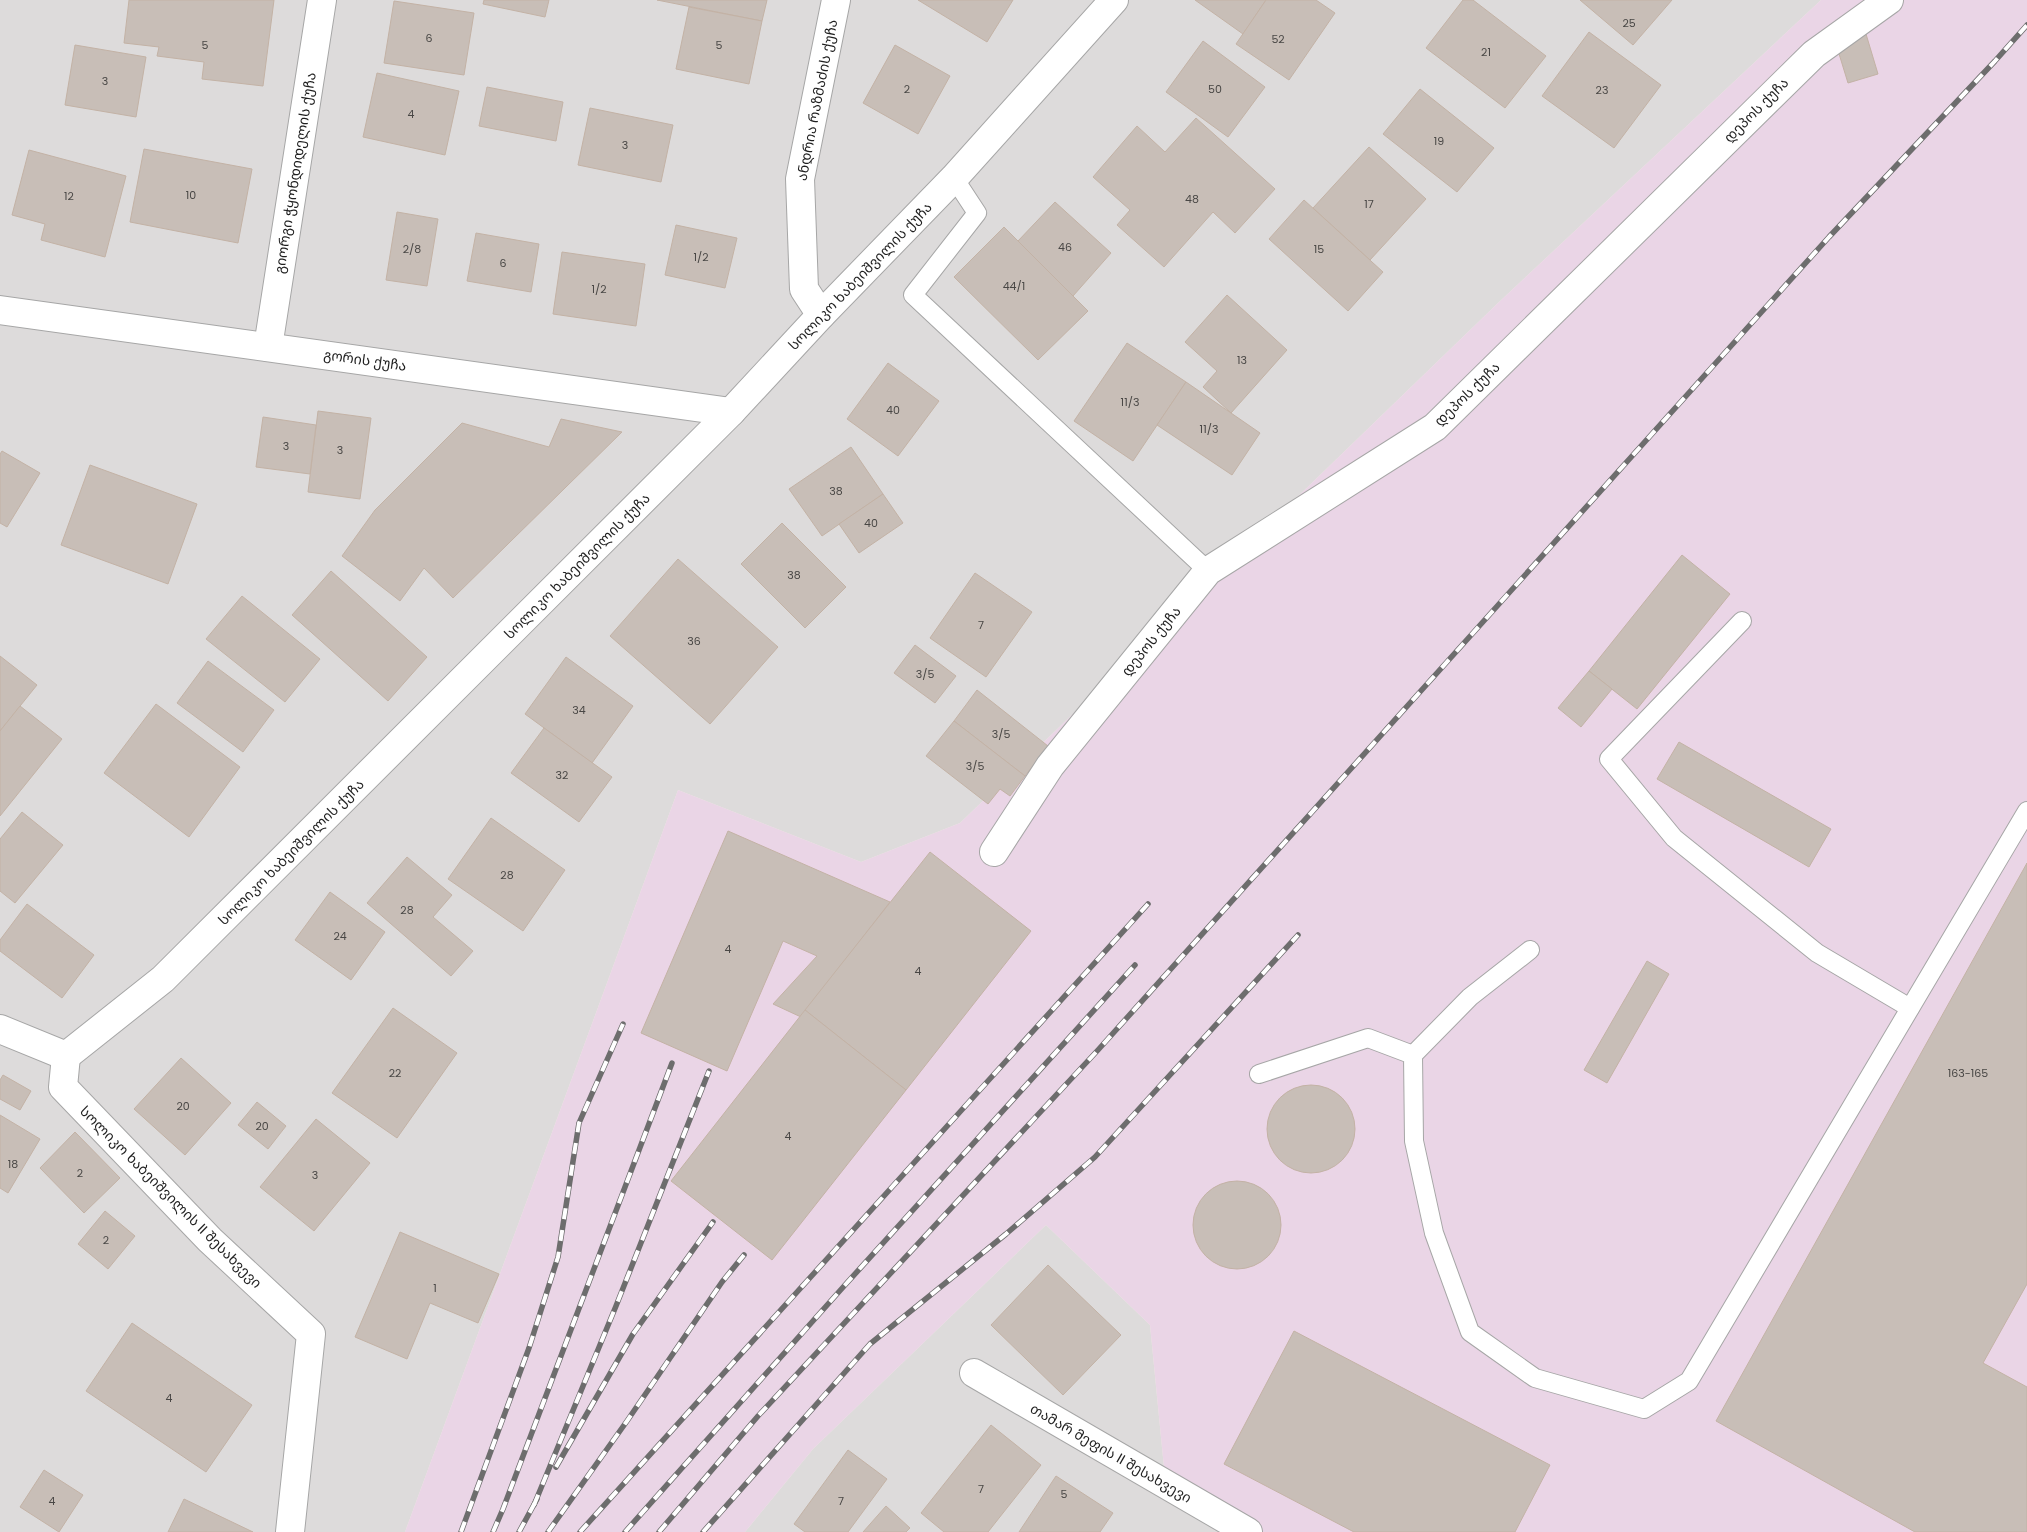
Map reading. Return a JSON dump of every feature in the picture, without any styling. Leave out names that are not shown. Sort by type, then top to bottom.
[{"type":"street","name":"გიორგი ჭყონდიდელის ქუჩა","points":[[268,346],[322,0]]},
{"type":"street","name":"ანდრია რაზმაძის ქუჩა","points":[[821,315],[804,289],[800,179],[836,0]]},
{"type":"street","name":"სოლიკო ხაბეიშვილის ქუჩა","points":[[66,1056],[163,979],[731,412],[821,315],[954,178],[1114,0]]},
{"type":"street","name":"დეპოს ქუჩა","points":[[994,852],[1050,766],[1208,571],[1435,427],[1814,54],[1890,0]]},
{"type":"street","name":"გორის ქუჩა","points":[[0,310],[731,412]]},
{"type":"street","points":[[0,1029],[66,1056]]},
{"type":"street","name":"სოლიკო ხაბეიშვილის II შესახვევი","points":[[66,1056],[63,1087],[210,1240],[311,1334],[290,1532]]},
{"type":"street","name":"თამარ მეფის II შესახვევი","points":[[974,1373],[1248,1532]]},
{"type":"lane","points":[[954,178],[977,213],[913,294],[1208,571]]},
{"type":"lane","points":[[1742,621],[1609,759],[1674,838],[1817,953],[1910,1008]]},
{"type":"lane","points":[[1530,950],[1470,997],[1413,1055],[1414,1141],[1434,1233],[1470,1332],[1535,1378],[1644,1409],[1688,1381],[2027,811]]},
{"type":"lane","points":[[1259,1074],[1368,1038],[1413,1055]]},
{"type":"shaded area","points":[[0,0],[1821,0],[1498,303],[960,823],[861,862],[678,790],[405,1532],[0,1532]]},
{"type":"shaded area","points":[[1821,0],[2027,0],[2027,1532],[1263,1532],[1165,1478],[1150,1325],[1046,1225],[813,1449],[745,1532],[405,1532],[678,790],[861,862],[960,823],[1498,303]]},
{"type":"shaded area","points":[[1046,1225],[1150,1325],[1165,1478],[1263,1532],[745,1532],[813,1449]]},
{"type":"building","points":[[129,0],[274,0],[263,86],[202,79],[204,62],[157,56],[159,47],[124,43]]},
{"type":"building","points":[[484,0],[549,0],[545,17],[483,4]]},
{"type":"building","points":[[657,0],[767,0],[762,21]]},
{"type":"building","points":[[918,0],[1013,0],[987,42]]},
{"type":"building","points":[[1195,0],[1266,0],[1243,34]]},
{"type":"building","points":[[1266,0],[1316,0],[1335,13],[1289,80],[1236,44]]},
{"type":"building","points":[[1463,0],[1473,0],[1546,56],[1505,108],[1426,48]]},
{"type":"building","points":[[1580,0],[1672,0],[1633,45]]},
{"type":"building","points":[[394,1],[474,13],[464,75],[384,63]]},
{"type":"building","points":[[689,7],[762,21],[749,84],[676,69]]},
{"type":"building","points":[[1589,32],[1661,85],[1614,148],[1542,96]]},
{"type":"building","points":[[1866,34],[1878,74],[1848,83],[1836,44]]},
{"type":"building","points":[[1203,41],[1265,87],[1228,137],[1166,92]]},
{"type":"building","points":[[75,45],[146,57],[136,117],[65,105]]},
{"type":"building","points":[[895,45],[950,76],[918,134],[863,103]]},
{"type":"building","points":[[377,73],[459,91],[445,155],[363,137]]},
{"type":"building","points":[[487,87],[563,102],[556,141],[479,126]]},
{"type":"building","points":[[1420,89],[1494,148],[1457,192],[1383,134]]},
{"type":"building","points":[[590,108],[673,125],[661,182],[578,165]]},
{"type":"building","points":[[1196,118],[1275,189],[1235,233],[1213,212],[1164,267],[1117,225],[1130,210],[1093,177],[1137,126],[1165,152]]},
{"type":"building","points":[[1369,147],[1426,199],[1370,260],[1313,208]]},
{"type":"building","points":[[144,149],[252,169],[238,243],[130,222]]},
{"type":"building","points":[[29,150],[126,176],[105,257],[41,240],[45,224],[12,215]]},
{"type":"building","points":[[1304,200],[1383,272],[1348,311],[1269,239]]},
{"type":"building","points":[[1055,202],[1111,253],[1073,296],[1018,241]]},
{"type":"building","points":[[397,212],[438,219],[427,286],[386,280]]},
{"type":"building","points":[[676,225],[737,238],[725,288],[665,275]]},
{"type":"building","points":[[1004,227],[1088,311],[1038,360],[954,277]]},
{"type":"building","points":[[476,233],[539,244],[531,292],[467,281]]},
{"type":"building","points":[[562,252],[645,264],[636,326],[553,314]]},
{"type":"building","points":[[1227,295],[1287,350],[1231,413],[1203,387],[1217,371],[1185,342]]},
{"type":"building","points":[[1127,343],[1186,382],[1133,461],[1074,421]]},
{"type":"building","points":[[888,363],[939,401],[898,456],[847,419]]},
{"type":"building","points":[[1186,382],[1260,433],[1232,475],[1157,425]]},
{"type":"building","points":[[318,411],[371,418],[360,499],[308,492]]},
{"type":"building","points":[[263,417],[316,425],[310,474],[256,467]]},
{"type":"building","points":[[561,419],[622,432],[453,598],[424,568],[400,601],[342,556],[375,510],[462,423],[549,447]]},
{"type":"building","points":[[851,447],[883,494],[822,536],[789,489]]},
{"type":"building","points":[[2,451],[40,473],[7,527],[0,523],[0,454]]},
{"type":"building","points":[[90,465],[197,504],[168,584],[61,545]]},
{"type":"building","points":[[883,494],[903,523],[859,553],[839,524]]},
{"type":"building","points":[[782,523],[846,587],[805,628],[741,564]]},
{"type":"building","points":[[1682,555],[1730,594],[1637,709],[1589,671]]},
{"type":"building","points":[[678,559],[778,647],[710,724],[610,636]]},
{"type":"building","points":[[331,571],[427,657],[388,701],[292,615]]},
{"type":"building","points":[[975,573],[1032,612],[986,677],[930,638]]},
{"type":"building","points":[[242,596],[320,659],[285,702],[206,639]]},
{"type":"building","points":[[915,645],[956,676],[935,703],[894,673]]},
{"type":"building","points":[[0,656],[37,685],[0,731]]},
{"type":"building","points":[[566,657],[633,706],[592,763],[525,714]]},
{"type":"building","points":[[208,661],[274,710],[243,752],[177,703]]},
{"type":"building","points":[[1589,671],[1612,689],[1581,727],[1558,708]]},
{"type":"building","points":[[977,690],[1048,746],[1025,776],[954,721]]},
{"type":"building","points":[[156,704],[240,767],[189,837],[104,773]]},
{"type":"building","points":[[20,706],[62,739],[0,816],[0,731]]},
{"type":"building","points":[[954,721],[1025,776],[1010,796],[1000,789],[988,804],[926,756]]},
{"type":"building","points":[[544,728],[612,777],[579,822],[511,773]]},
{"type":"building","points":[[1679,742],[1831,829],[1809,867],[1657,779]]},
{"type":"building","points":[[22,812],[63,845],[15,903],[0,891],[0,839]]},
{"type":"building","points":[[491,818],[565,870],[523,931],[448,879]]},
{"type":"building","points":[[728,831],[890,902],[801,1017],[773,1004],[817,956],[783,941],[727,1071],[641,1033]]},
{"type":"building","points":[[930,852],[1031,931],[906,1090],[805,1010]]},
{"type":"building","points":[[407,857],[452,895],[433,917],[473,951],[451,976],[367,903]]},
{"type":"building","points":[[2027,863],[2027,1284],[1983,1363],[2027,1387],[2027,1532],[1915,1532],[1716,1421]]},
{"type":"building","points":[[330,892],[385,932],[351,980],[295,940]]},
{"type":"building","points":[[27,904],[94,955],[62,998],[0,951],[0,940]]},
{"type":"building","points":[[1647,961],[1669,974],[1607,1083],[1584,1070]]},
{"type":"building","points":[[393,1008],[457,1053],[397,1138],[332,1093]]},
{"type":"building","points":[[805,1010],[906,1090],[772,1260],[671,1181]]},
{"type":"building","points":[[181,1058],[231,1103],[185,1155],[134,1109]]},
{"type":"building","points":[[3,1075],[31,1091],[20,1110],[0,1099],[0,1080]]},
{"type":"building","points":[[1311,1085],[1328,1088],[1342,1098],[1352,1112],[1355,1129],[1352,1146],[1342,1160],[1328,1170],[1311,1173],[1294,1170],[1280,1160],[1270,1146],[1267,1129],[1270,1112],[1280,1098],[1294,1088]]},
{"type":"building","points":[[257,1102],[286,1126],[268,1149],[238,1125]]},
{"type":"building","points":[[0,1115],[40,1139],[8,1193],[0,1188]]},
{"type":"building","points":[[316,1119],[370,1163],[314,1231],[260,1187]]},
{"type":"building","points":[[75,1132],[120,1178],[84,1213],[40,1168]]},
{"type":"building","points":[[1237,1181],[1254,1184],[1268,1194],[1278,1208],[1281,1225],[1278,1242],[1268,1256],[1254,1266],[1237,1269],[1220,1266],[1206,1256],[1196,1242],[1193,1225],[1196,1208],[1206,1194],[1220,1184]]},
{"type":"building","points":[[105,1211],[135,1236],[108,1269],[78,1244]]},
{"type":"building","points":[[400,1232],[499,1274],[478,1323],[430,1303],[407,1359],[355,1337]]},
{"type":"building","points":[[1048,1265],[1121,1335],[1063,1395],[991,1325]]},
{"type":"building","points":[[132,1323],[252,1405],[206,1472],[86,1391]]},
{"type":"building","points":[[1294,1331],[1550,1465],[1515,1532],[1354,1532],[1224,1464]]},
{"type":"building","points":[[991,1425],[1041,1465],[988,1532],[944,1532],[921,1513]]},
{"type":"building","points":[[848,1450],[887,1479],[848,1532],[805,1532],[794,1524]]},
{"type":"building","points":[[44,1470],[83,1495],[59,1532],[20,1507]]},
{"type":"building","points":[[1056,1476],[1113,1513],[1100,1532],[1019,1532]]},
{"type":"building","points":[[184,1499],[253,1532],[168,1532]]},
{"type":"building","points":[[886,1506],[910,1528],[906,1532],[863,1532]]},
{"type":"railway","points":[[659,1532],[758,1416],[1098,1050],[1829,237],[2027,25]]},
{"type":"railway","points":[[580,1532],[1148,904]]},
{"type":"railway","points":[[703,1532],[870,1344],[1006,1234],[1095,1157],[1298,935]]},
{"type":"railway","points":[[625,1532],[845,1285],[1135,965]]},
{"type":"railway","points":[[461,1532],[529,1348],[558,1257],[579,1123],[623,1024]]},
{"type":"railway","points":[[493,1532],[672,1063]]},
{"type":"railway","points":[[534,1505],[616,1306],[709,1071]]},
{"type":"railway","points":[[556,1467],[633,1334],[713,1222]]},
{"type":"railway","points":[[548,1532],[722,1282],[744,1255]]},
{"type":"railway","points":[[519,1532],[537,1499]]}]
